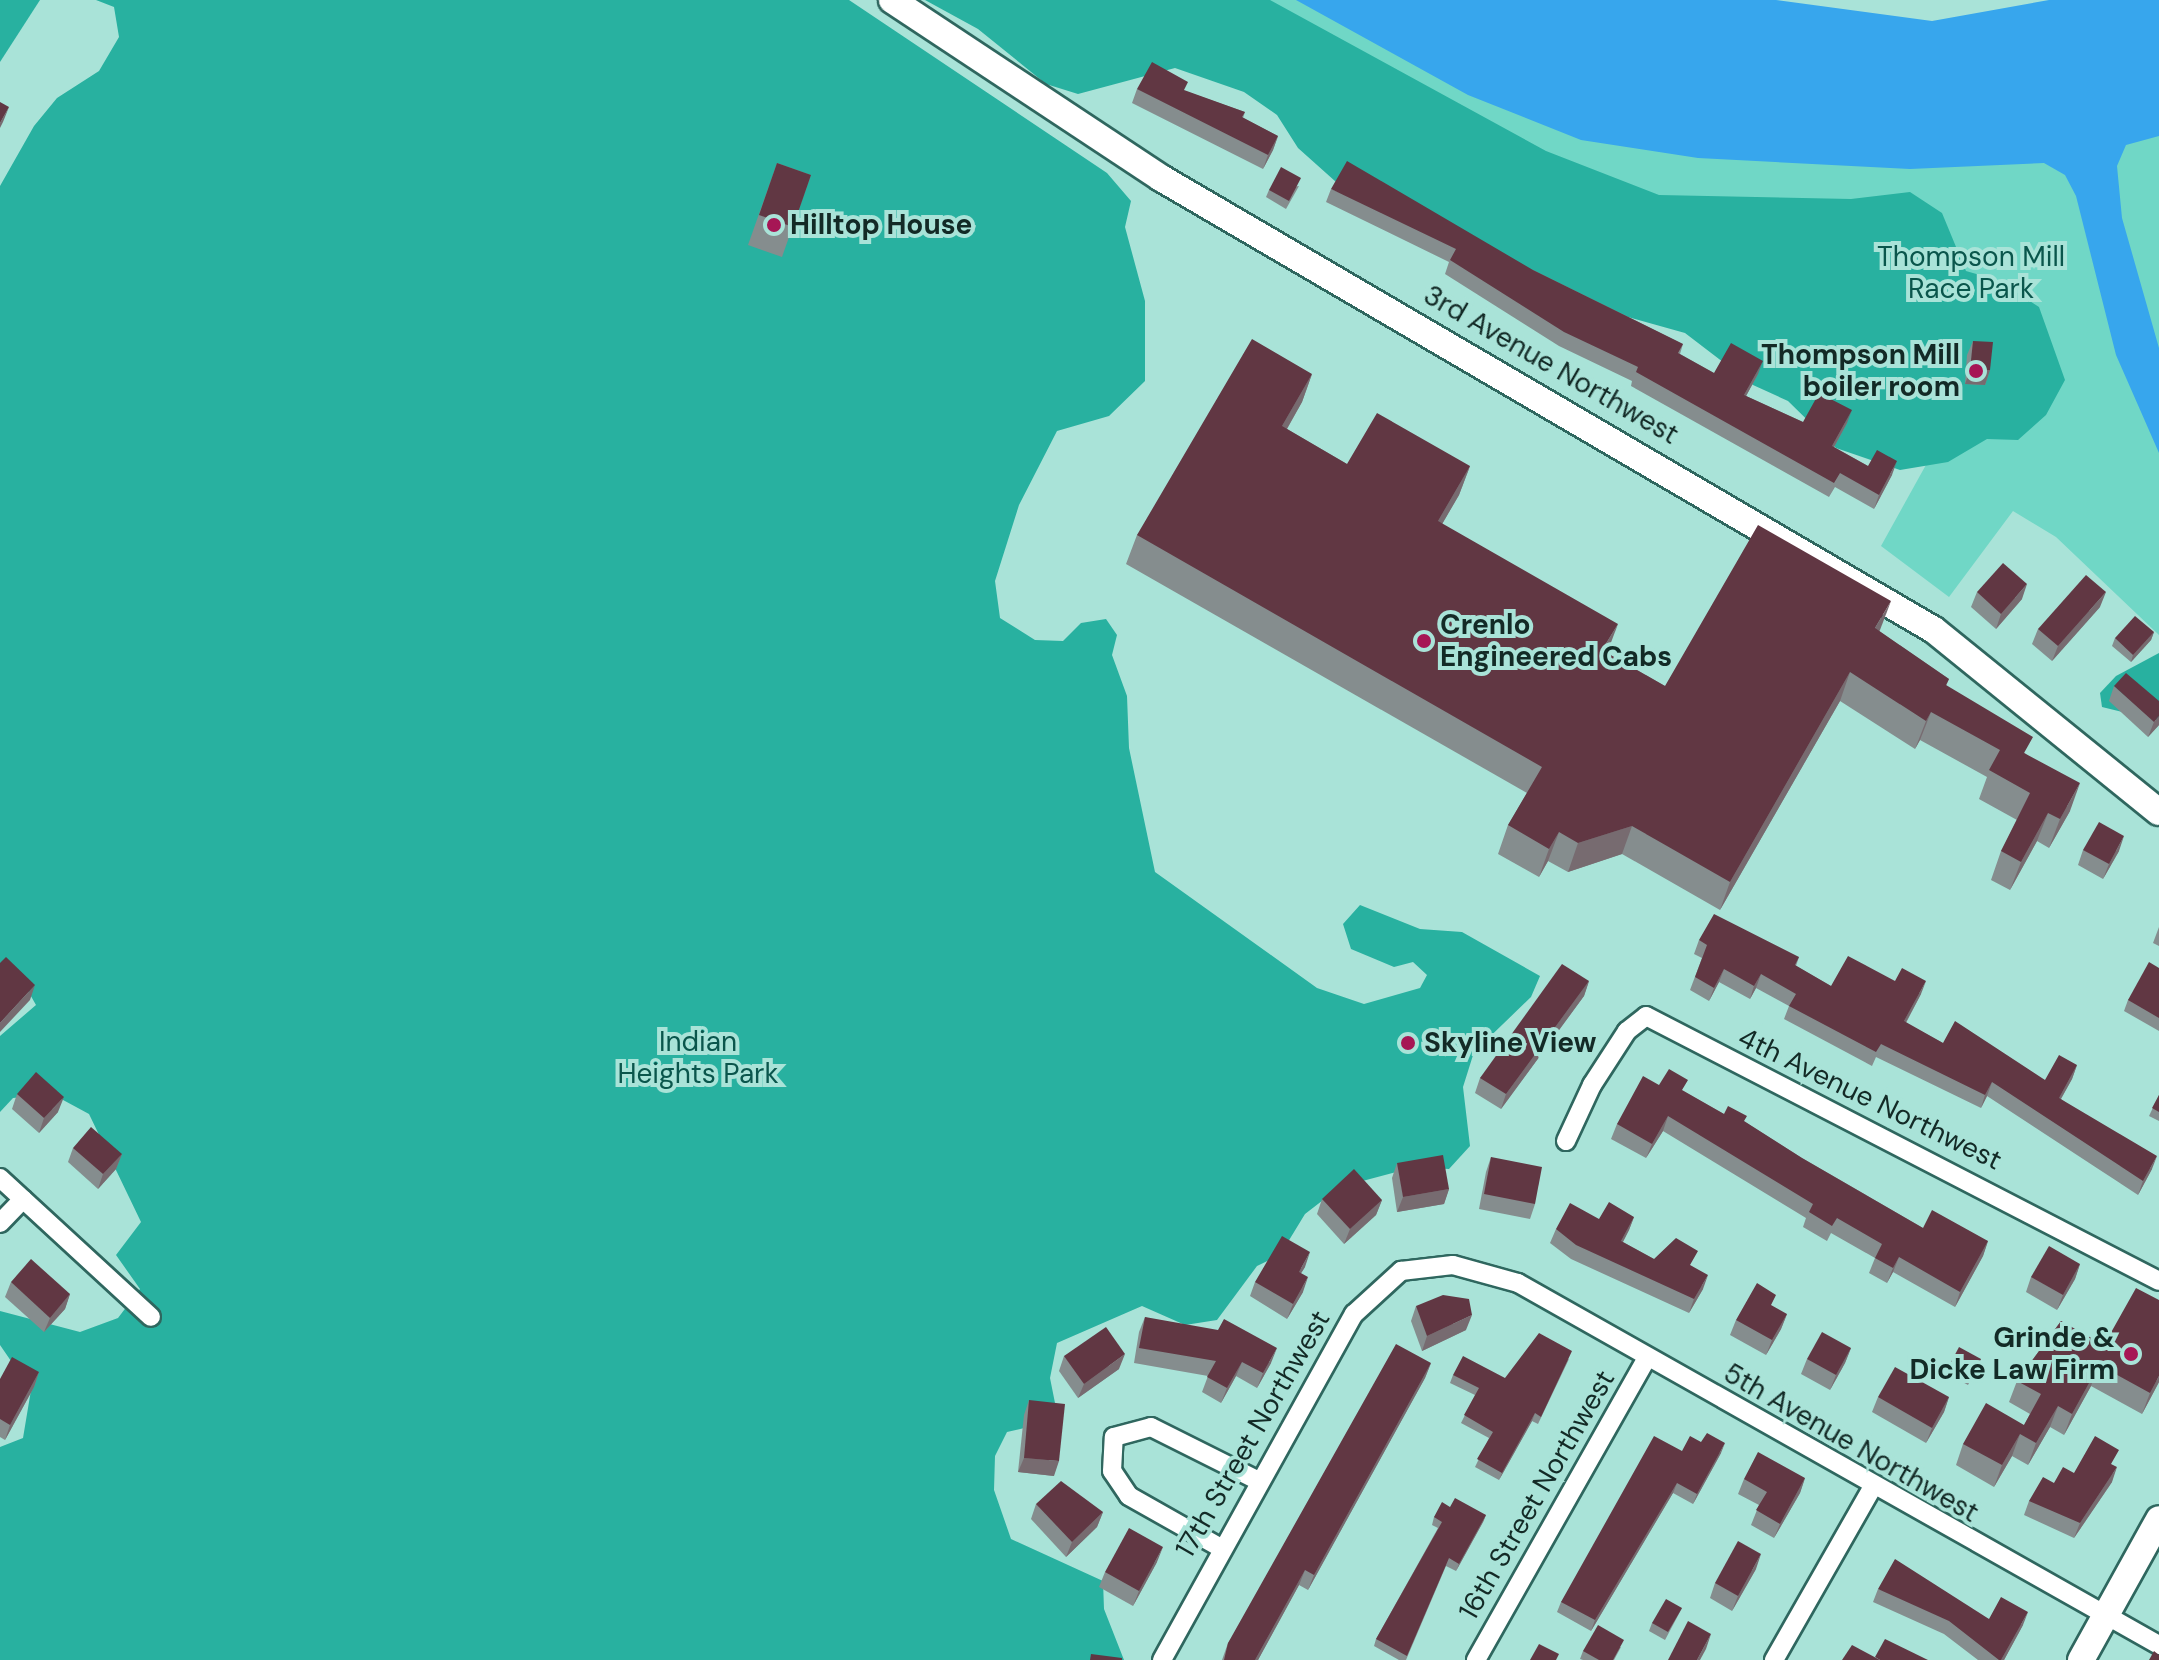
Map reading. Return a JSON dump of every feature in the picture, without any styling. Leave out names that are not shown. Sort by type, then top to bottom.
[{"type":"main road","name":"3rd Avenue Northwest","points":[[892,0],[1161,178],[1934,630],[2159,812]]},
{"type":"main road","points":[[2081,1660],[2159,1519]]},
{"type":"street","name":"4th Avenue Northwest","points":[[1566,1141],[1592,1085],[1646,1016],[2159,1281]]},
{"type":"street","points":[[0,1178],[151,1317]]},
{"type":"street","points":[[0,1223],[23,1199]]},
{"type":"street","name":"17th Street Northwest","points":[[1162,1660],[1257,1480],[1354,1314],[1401,1271],[1453,1265],[1518,1283]]},
{"type":"street","name":"5th Avenue Northwest","points":[[1518,1283],[1872,1488],[2159,1645]]},
{"type":"street","name":"16th Street Northwest","points":[[1476,1660],[1647,1358]]},
{"type":"street","points":[[1221,1548],[1129,1496],[1112,1471],[1114,1437],[1151,1427],[1257,1480]]},
{"type":"street","points":[[1774,1660],[1872,1488]]},
{"type":"green space","points":[[0,0],[40,0],[0,62]]},
{"type":"green space","name":"Indian Heights Park","points":[[96,0],[849,0],[1107,173],[1131,201],[1125,227],[1145,301],[1145,381],[1109,416],[1057,431],[1019,505],[995,581],[1000,618],[1035,640],[1063,641],[1081,623],[1106,619],[1117,635],[1112,655],[1127,696],[1129,748],[1155,872],[1317,988],[1364,1004],[1420,988],[1427,975],[1413,962],[1394,967],[1351,949],[1343,924],[1360,905],[1420,929],[1462,932],[1540,976],[1531,997],[1474,1052],[1463,1087],[1470,1146],[1449,1169],[1415,1167],[1340,1187],[1305,1214],[1280,1255],[1257,1266],[1217,1320],[1185,1325],[1142,1306],[1057,1343],[1050,1378],[1056,1408],[1041,1424],[1007,1432],[995,1456],[994,1490],[1011,1539],[1103,1581],[1104,1609],[1124,1660],[0,1660],[0,1447],[23,1438],[31,1390],[0,1345],[0,1311],[80,1332],[118,1318],[140,1289],[116,1255],[141,1222],[89,1114],[52,1094],[13,1098],[0,1112],[0,1036],[36,1005],[19,975],[0,977],[0,186],[34,126],[57,98],[99,71],[119,37],[114,7]]},
{"type":"green space","points":[[925,0],[1270,0],[1546,151],[1659,195],[1851,199],[1910,192],[1942,213],[1966,271],[1997,280],[2039,307],[2065,380],[2046,415],[2018,440],[1987,439],[1948,462],[1900,470],[1836,448],[1788,401],[1753,385],[1685,333],[1560,298],[1345,190],[1298,148],[1277,115],[1244,92],[1175,68],[1078,94],[1046,84],[978,29]]},
{"type":"green space","name":"Thompson Mill Race Park","points":[[1106,0],[1456,0],[2159,54],[2159,635],[2056,537],[2013,511],[1949,597],[1881,546],[1927,463]]},
{"type":"green space","points":[[2159,653],[2159,721],[2102,707],[2100,693],[2116,676]]},
{"type":"water","points":[[1296,0],[1776,0],[1932,21],[2049,0],[2159,0],[2159,136],[2126,145],[2117,166],[2122,218],[2159,348],[2159,453],[2116,355],[2076,196],[2065,175],[2044,163],[1910,169],[1698,158],[1581,140],[1468,95]]},
{"type":"building","points":[[1152,62],[1188,82],[1184,90],[1245,112],[1242,117],[1278,136],[1268,155],[1137,89]]},
{"type":"building","points":[[0,102],[9,107],[0,123]]},
{"type":"building","points":[[1347,161],[1533,270],[1683,344],[1678,353],[1714,373],[1731,343],[1763,361],[1744,395],[1803,422],[1819,393],[1852,410],[1832,446],[1868,466],[1877,450],[1897,461],[1879,495],[1840,473],[1834,483],[1636,372],[1638,367],[1564,332],[1450,260],[1456,249],[1331,189]]},
{"type":"building","points":[[777,163],[811,175],[793,227],[759,215]]},
{"type":"building","points":[[1281,167],[1301,178],[1289,201],[1269,190]]},
{"type":"building","name":"Crenlo Engineered Cabs","points":[[1252,339],[1312,374],[1282,426],[1347,464],[1377,413],[1470,466],[1438,521],[1618,624],[1602,650],[1665,686],[1758,525],[1891,601],[1875,628],[1949,679],[1946,685],[2033,737],[2024,753],[2080,783],[2060,819],[2048,813],[2021,862],[2001,851],[2030,793],[1989,770],[2000,750],[1931,712],[1926,721],[1850,672],[1730,882],[1632,826],[1578,843],[1559,832],[1549,849],[1508,825],[1542,767],[1137,535]]},
{"type":"building","points":[[1973,341],[1993,342],[1990,370],[1970,370]]},
{"type":"building","points":[[2003,563],[2027,584],[2001,614],[1977,592]]},
{"type":"building","points":[[2086,575],[2106,592],[2058,646],[2038,629]]},
{"type":"building","points":[[2135,616],[2154,632],[2133,655],[2115,638]]},
{"type":"building","points":[[2126,673],[2159,701],[2159,716],[2154,722],[2114,686]]},
{"type":"building","points":[[2099,822],[2124,836],[2109,864],[2083,850]]},
{"type":"building","points":[[1714,914],[1799,957],[1795,965],[1831,986],[1848,956],[1895,981],[1902,968],[1926,981],[1904,1021],[1943,1043],[1955,1021],[2045,1080],[2059,1055],[2077,1065],[2059,1098],[2157,1156],[2143,1181],[1992,1082],[1985,1095],[1881,1044],[1876,1052],[1789,1006],[1796,994],[1761,974],[1754,986],[1724,969],[1714,988],[1695,977],[1707,945],[1699,940]]},
{"type":"building","points":[[6,957],[35,985],[0,1023],[0,963]]},
{"type":"building","points":[[2149,962],[2159,968],[2159,1018],[2128,1000]]},
{"type":"building","points":[[1562,964],[1589,981],[1506,1094],[1480,1078]]},
{"type":"building","points":[[1669,1069],[1688,1080],[1682,1090],[1724,1114],[1728,1106],[1747,1116],[1744,1121],[1802,1158],[1923,1228],[1932,1210],[1988,1241],[1960,1292],[1899,1257],[1893,1268],[1875,1258],[1882,1244],[1837,1218],[1832,1226],[1809,1212],[1813,1204],[1668,1116],[1652,1144],[1617,1124],[1643,1076],[1659,1085]]},
{"type":"building","points":[[36,1072],[64,1097],[44,1118],[17,1094]]},
{"type":"building","points":[[2159,1095],[2159,1112],[2152,1108]]},
{"type":"building","points":[[91,1127],[122,1154],[103,1174],[73,1148]]},
{"type":"building","points":[[1443,1155],[1449,1189],[1403,1197],[1397,1163]]},
{"type":"building","points":[[1491,1157],[1542,1167],[1535,1204],[1484,1194]]},
{"type":"building","points":[[1354,1169],[1382,1200],[1350,1229],[1322,1199]]},
{"type":"building","points":[[1609,1202],[1634,1217],[1621,1241],[1654,1259],[1676,1238],[1698,1251],[1690,1265],[1708,1275],[1694,1299],[1576,1245],[1556,1229],[1570,1203],[1599,1219]]},
{"type":"building","points":[[1282,1236],[1310,1252],[1299,1272],[1308,1277],[1293,1304],[1255,1282]]},
{"type":"building","points":[[2049,1246],[2080,1264],[2063,1295],[2031,1277]]},
{"type":"building","points":[[31,1259],[70,1294],[50,1318],[11,1282]]},
{"type":"building","points":[[1757,1283],[1776,1295],[1771,1305],[1787,1314],[1772,1340],[1736,1320]]},
{"type":"building","points":[[2136,1288],[2159,1300],[2159,1376],[2150,1393],[2099,1365],[2072,1414],[2058,1406],[2036,1443],[2020,1434],[2002,1465],[1963,1444],[1986,1403],[2024,1425],[2041,1394],[2017,1381],[2061,1321],[2104,1345]]},
{"type":"building","points":[[1443,1295],[1469,1299],[1472,1315],[1427,1336],[1416,1306]]},
{"type":"building","points":[[1145,1317],[1218,1330],[1224,1319],[1277,1348],[1263,1373],[1242,1362],[1227,1388],[1207,1377],[1216,1361],[1139,1348]]},
{"type":"building","points":[[1106,1327],[1125,1354],[1084,1384],[1064,1356]]},
{"type":"building","points":[[1822,1332],[1851,1348],[1836,1375],[1807,1359]]},
{"type":"building","points":[[1539,1333],[1572,1351],[1541,1417],[1535,1413],[1502,1473],[1477,1459],[1493,1432],[1464,1415],[1479,1388],[1453,1375],[1463,1356],[1505,1378]]},
{"type":"building","points":[[1396,1344],[1431,1363],[1314,1575],[1305,1570],[1255,1660],[1224,1660],[1228,1643]]},
{"type":"building","points":[[1959,1347],[1981,1359],[1971,1378],[1949,1366]]},
{"type":"building","points":[[12,1357],[39,1372],[10,1425],[0,1419],[0,1379]]},
{"type":"building","points":[[1895,1367],[1949,1397],[1932,1428],[1878,1397]]},
{"type":"building","points":[[1029,1400],[1065,1404],[1059,1461],[1024,1458]]},
{"type":"building","points":[[1707,1433],[1725,1443],[1697,1494],[1677,1483],[1595,1620],[1561,1602],[1654,1436],[1682,1451],[1690,1436],[1701,1442]]},
{"type":"building","points":[[2095,1436],[2119,1450],[2111,1464],[2117,1467],[2080,1523],[2029,1501],[2043,1477],[2054,1483],[2063,1467],[2074,1473]]},
{"type":"building","points":[[1758,1452],[1805,1478],[1780,1524],[1756,1510],[1767,1492],[1744,1479]]},
{"type":"building","points":[[1061,1481],[1103,1512],[1072,1542],[1036,1504]]},
{"type":"building","points":[[1455,1498],[1486,1515],[1459,1564],[1449,1558],[1407,1656],[1376,1639],[1442,1522],[1434,1517],[1442,1502],[1450,1507]]},
{"type":"building","points":[[1129,1528],[1163,1547],[1139,1591],[1105,1572]]},
{"type":"building","points":[[1738,1541],[1761,1554],[1738,1596],[1715,1583]]},
{"type":"building","points":[[1895,1559],[1989,1619],[2001,1597],[2028,1612],[2001,1660],[1949,1621],[1878,1589]]},
{"type":"building","points":[[1666,1599],[1682,1608],[1668,1632],[1652,1623]]},
{"type":"building","points":[[1688,1621],[1711,1634],[1697,1660],[1668,1660]]},
{"type":"building","points":[[1598,1625],[1624,1640],[1613,1660],[1599,1660],[1583,1651]]},
{"type":"building","points":[[1885,1639],[1928,1660],[1880,1660],[1875,1657]]},
{"type":"building","points":[[1539,1644],[1559,1654],[1556,1660],[1530,1660]]},
{"type":"building","points":[[1852,1645],[1880,1660],[1842,1660]]},
{"type":"building","points":[[2154,1651],[2159,1655],[2159,1660],[2149,1660]]},
{"type":"building","points":[[1091,1654],[1122,1658],[1122,1660],[1090,1660]]},
{"type":"place","name":"Hilltop House","points":[[774,225]]},
{"type":"place","name":"Thompson Mill boiler room","points":[[1976,371]]},
{"type":"place","name":"Crenlo Engineered Cabs","points":[[1424,641]]},
{"type":"place","name":"Skyline View","points":[[1408,1043]]},
{"type":"place","name":"Grinde & Dicke Law Firm","points":[[2131,1354]]}]
